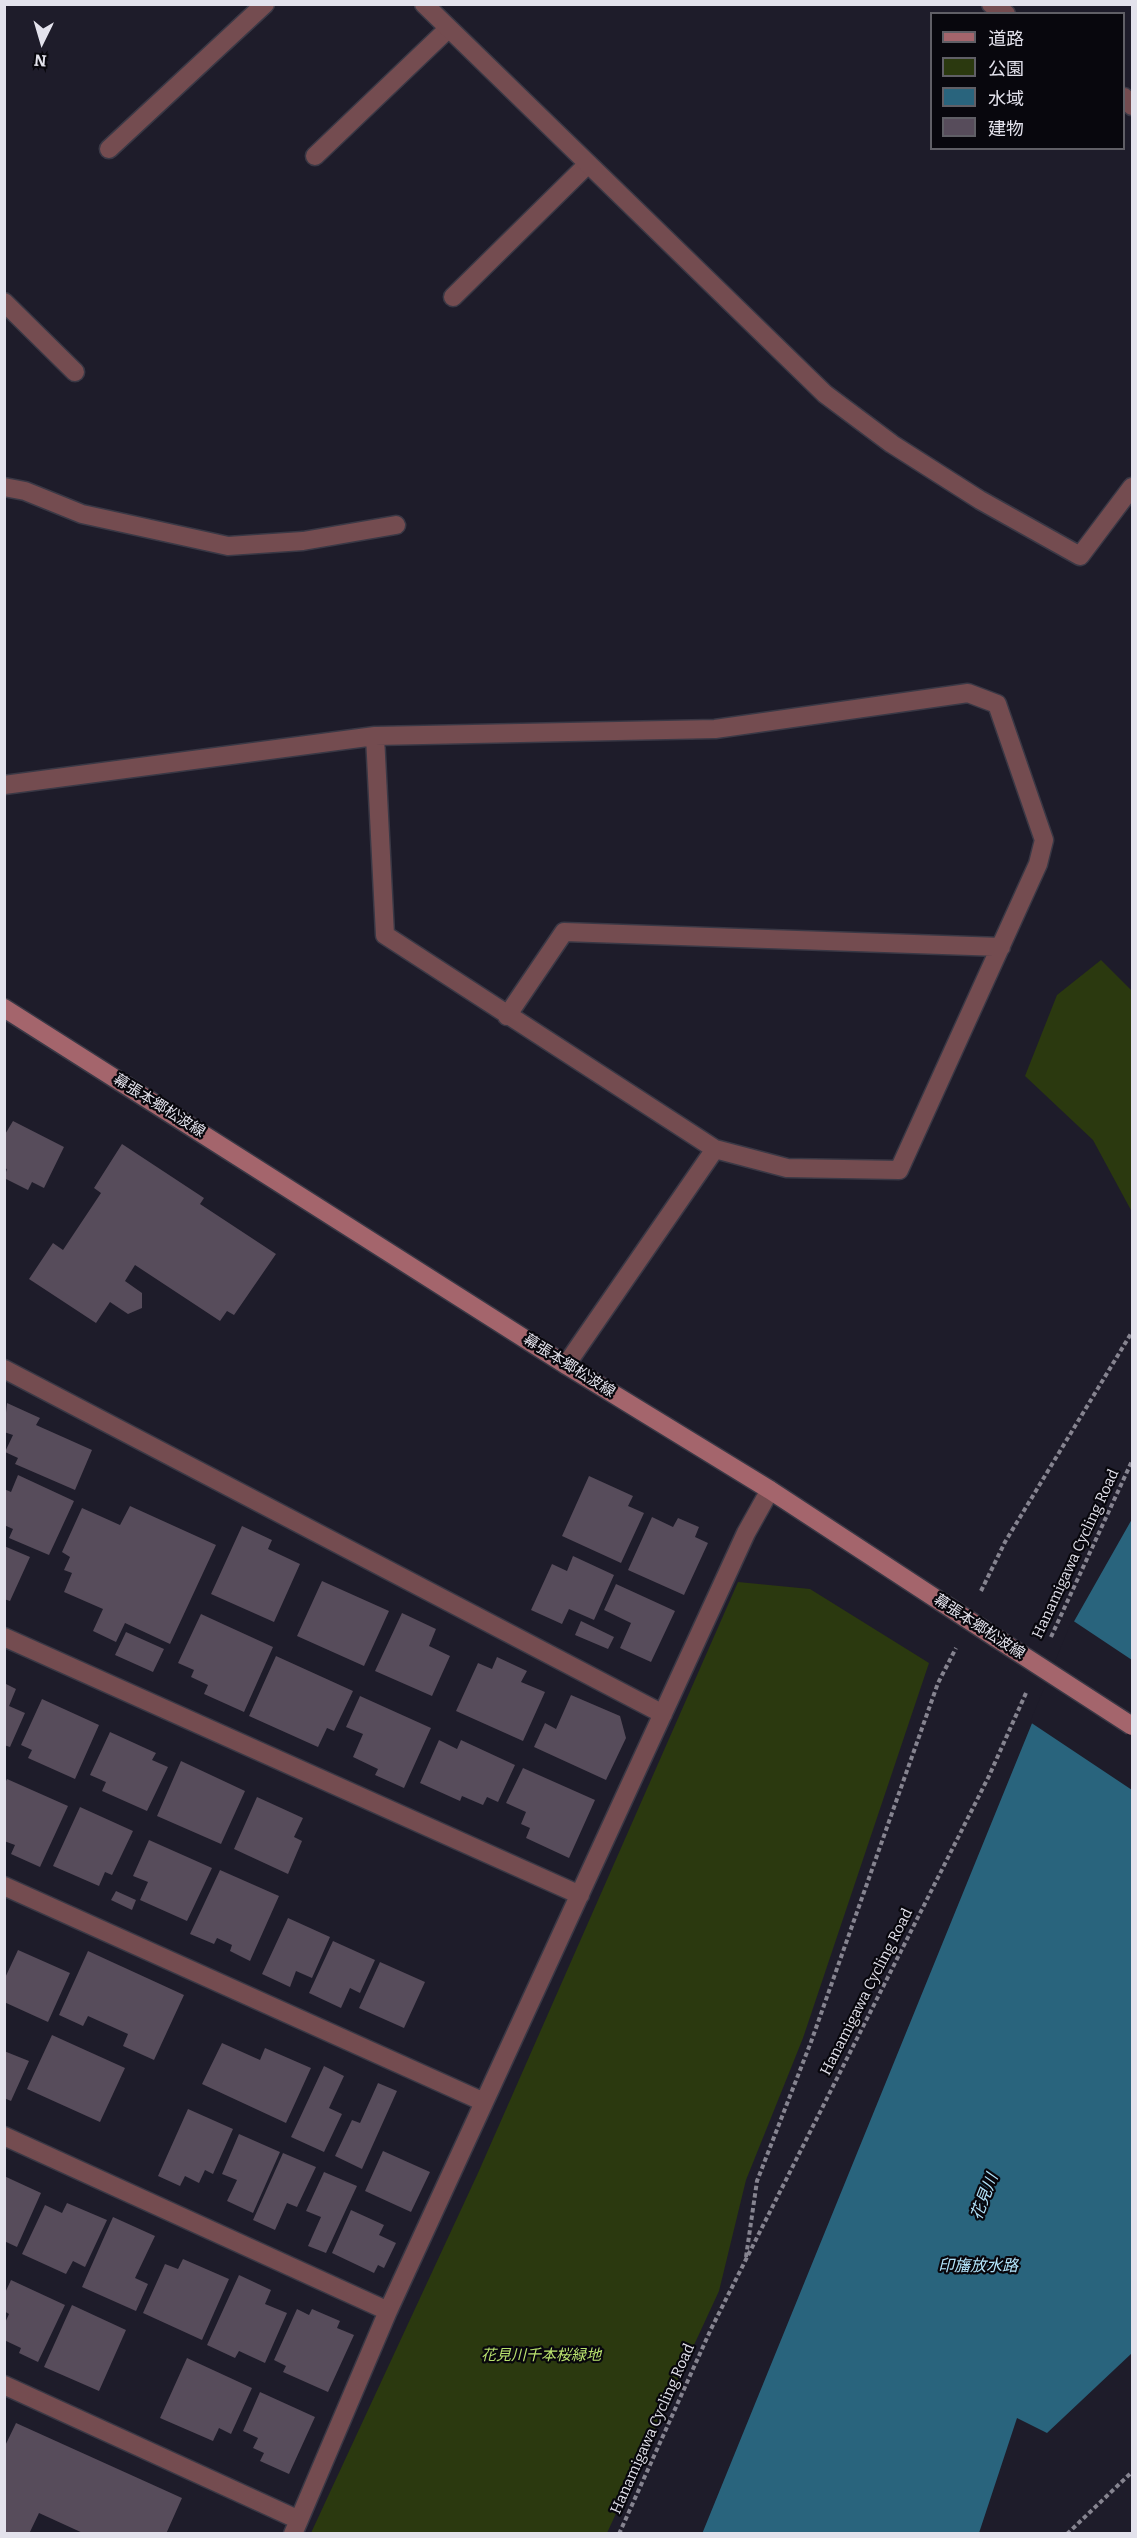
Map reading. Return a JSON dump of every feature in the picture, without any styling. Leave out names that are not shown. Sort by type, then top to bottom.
[{"type":"street","points":[[109,149],[265,4]]},
{"type":"street","points":[[424,4],[825,394],[892,444],[980,500],[1080,556],[1132,487]]},
{"type":"street","points":[[315,156],[448,29]]},
{"type":"street","points":[[453,297],[588,164]]},
{"type":"street","points":[[4,302],[75,372]]},
{"type":"street","points":[[4,487],[25,491],[82,514],[228,546],[303,542],[396,525]]},
{"type":"street","points":[[4,785],[375,736],[715,729],[968,693],[997,704],[1044,840],[1038,864],[899,1170],[787,1168],[715,1149],[385,935],[375,736]]},
{"type":"street","points":[[507,1016],[564,932],[1000,947]]},
{"type":"street","name":"幕張本郷松波線","points":[[4,1008],[566,1365],[770,1491],[1132,1726]]},
{"type":"street","points":[[566,1365],[715,1149]]},
{"type":"street","points":[[4,1369],[663,1714]]},
{"type":"street","points":[[4,2385],[296,2527],[388,2311],[746,1533],[770,1491]]},
{"type":"street","points":[[4,1637],[580,1895]]},
{"type":"street","points":[[4,1886],[484,2102]]},
{"type":"street","points":[[4,2136],[388,2311]]},
{"type":"path","points":[[980,1592],[1005,1542],[1132,1332]]},
{"type":"path","name":"Hanamigawa Cycling Road","points":[[1049,1639],[1132,1461]]},
{"type":"path","points":[[745,2262],[757,2181],[815,2031],[938,1683],[957,1647]]},
{"type":"path","name":"Hanamigawa Cycling Road","points":[[619,2534],[745,2262],[984,1786],[1026,1692]]},
{"type":"path","points":[[1067,2534],[1132,2472]]},
{"type":"green space","points":[[1101,960],[1132,991],[1132,1212],[1093,1140],[1025,1076],[1057,995]]},
{"type":"green space","name":"花見川千本桜緑地","points":[[738,1582],[810,1589],[929,1663],[803,2038],[746,2180],[719,2291],[607,2533],[311,2533],[478,2173]]},
{"type":"water","name":"印旛放水路","points":[[1132,1519],[1132,2353],[1047,2433],[1017,2418],[979,2533],[702,2534],[1072,1625]]},
{"type":"pier","points":[[1072,1620],[1132,1660],[1132,1790],[1030,1722]]},
{"type":"building","points":[[13,1121],[64,1147],[44,1188],[32,1182],[28,1190],[4,1178],[7,1169],[4,1168],[4,1136]]},
{"type":"building","points":[[122,1144],[204,1198],[200,1204],[276,1254],[234,1315],[227,1311],[220,1321],[135,1265],[125,1281],[142,1293],[142,1308],[128,1314],[110,1302],[96,1323],[29,1279],[53,1243],[63,1250],[101,1193],[94,1188]]},
{"type":"building","points":[[7,1403],[40,1418],[36,1425],[92,1450],[75,1490],[15,1464],[18,1458],[5,1452],[13,1435],[4,1432]]},
{"type":"building","points":[[18,1475],[74,1501],[49,1555],[9,1538],[13,1529],[4,1525],[4,1489],[11,1492]]},
{"type":"building","points":[[589,1476],[633,1496],[628,1506],[644,1513],[621,1563],[562,1536]]},
{"type":"building","points":[[130,1506],[216,1545],[170,1644],[125,1623],[116,1642],[93,1631],[103,1609],[64,1592],[72,1573],[64,1570],[70,1557],[62,1552],[82,1508],[120,1525]]},
{"type":"building","points":[[652,1517],[673,1527],[678,1518],[699,1527],[695,1537],[708,1543],[684,1595],[628,1570]]},
{"type":"building","points":[[242,1526],[272,1540],[268,1549],[300,1564],[274,1622],[211,1594]]},
{"type":"building","points":[[4,1546],[30,1557],[10,1601],[4,1599]]},
{"type":"building","points":[[573,1556],[614,1575],[594,1620],[569,1609],[562,1624],[531,1610],[552,1564],[567,1571]]},
{"type":"building","points":[[322,1581],[389,1611],[364,1666],[297,1636]]},
{"type":"building","points":[[616,1584],[675,1611],[651,1662],[620,1648],[631,1623],[604,1610]]},
{"type":"building","points":[[402,1613],[436,1629],[429,1646],[450,1656],[432,1696],[375,1671]]},
{"type":"building","points":[[201,1614],[273,1647],[244,1712],[204,1694],[208,1685],[191,1677],[194,1670],[178,1663]]},
{"type":"building","points":[[581,1621],[614,1637],[608,1649],[575,1635]]},
{"type":"building","points":[[126,1632],[164,1649],[153,1672],[115,1655]]},
{"type":"building","points":[[276,1656],[353,1691],[334,1731],[327,1728],[318,1747],[249,1716]]},
{"type":"building","points":[[497,1657],[527,1671],[521,1682],[545,1692],[523,1741],[456,1711],[478,1663],[492,1669]]},
{"type":"building","points":[[4,1683],[16,1689],[9,1706],[25,1713],[10,1747],[4,1745]]},
{"type":"building","points":[[571,1695],[620,1716],[626,1738],[606,1780],[534,1747],[545,1723],[556,1729]]},
{"type":"building","points":[[360,1696],[431,1728],[404,1788],[375,1775],[378,1769],[353,1757],[363,1734],[346,1727]]},
{"type":"building","points":[[42,1699],[99,1725],[75,1779],[28,1758],[32,1750],[21,1745]]},
{"type":"building","points":[[110,1732],[156,1753],[152,1760],[168,1767],[147,1811],[102,1791],[106,1782],[90,1775]]},
{"type":"building","points":[[439,1740],[457,1749],[461,1740],[515,1765],[498,1802],[487,1797],[483,1805],[462,1796],[460,1801],[420,1783]]},
{"type":"building","points":[[181,1761],[245,1791],[221,1844],[157,1816]]},
{"type":"building","points":[[523,1768],[595,1800],[569,1858],[526,1838],[530,1828],[521,1824],[526,1812],[506,1803]]},
{"type":"building","points":[[7,1779],[68,1806],[40,1867],[11,1854],[15,1845],[4,1841],[4,1785]]},
{"type":"building","points":[[257,1797],[303,1818],[294,1837],[302,1841],[288,1874],[234,1849]]},
{"type":"building","points":[[80,1807],[133,1831],[112,1875],[105,1872],[99,1886],[53,1866]]},
{"type":"building","points":[[149,1840],[212,1868],[187,1921],[140,1900],[148,1882],[133,1876]]},
{"type":"building","points":[[220,1870],[279,1896],[250,1961],[230,1951],[232,1945],[217,1938],[214,1944],[190,1934]]},
{"type":"building","points":[[116,1891],[136,1900],[132,1910],[111,1900]]},
{"type":"building","points":[[288,1918],[330,1937],[312,1978],[296,1971],[290,1987],[262,1974]]},
{"type":"building","points":[[333,1941],[375,1960],[360,1993],[350,1988],[341,2008],[309,1993]]},
{"type":"building","points":[[18,1950],[70,1973],[48,2022],[4,2002],[4,1980]]},
{"type":"building","points":[[88,1951],[184,1995],[154,2060],[123,2046],[128,2034],[88,2016],[83,2026],[59,2015]]},
{"type":"building","points":[[380,1962],[425,1982],[404,2028],[359,2008]]},
{"type":"building","points":[[52,2035],[125,2068],[100,2122],[27,2089]]},
{"type":"building","points":[[222,2043],[260,2060],[265,2048],[311,2068],[286,2123],[202,2084]]},
{"type":"building","points":[[4,2051],[29,2061],[11,2101],[4,2098]]},
{"type":"building","points":[[324,2066],[344,2076],[329,2108],[342,2114],[324,2152],[291,2137]]},
{"type":"building","points":[[378,2083],[397,2091],[362,2169],[335,2156],[352,2120],[360,2123]]},
{"type":"building","points":[[188,2109],[233,2129],[213,2174],[205,2170],[199,2183],[185,2176],[180,2186],[158,2176]]},
{"type":"building","points":[[239,2134],[280,2152],[253,2213],[227,2201],[237,2180],[222,2174]]},
{"type":"building","points":[[383,2151],[430,2172],[411,2212],[365,2191]]},
{"type":"building","points":[[283,2153],[316,2167],[297,2207],[287,2203],[275,2230],[253,2220]]},
{"type":"building","points":[[324,2172],[357,2186],[326,2253],[308,2246],[321,2217],[306,2211]]},
{"type":"building","points":[[4,2176],[41,2193],[17,2247],[4,2241]]},
{"type":"building","points":[[67,2203],[107,2220],[85,2267],[73,2261],[66,2274],[22,2254],[45,2205],[62,2213]]},
{"type":"building","points":[[351,2210],[384,2225],[379,2235],[396,2243],[384,2268],[378,2265],[374,2273],[332,2253]]},
{"type":"building","points":[[113,2217],[155,2236],[135,2278],[148,2284],[136,2311],[82,2287]]},
{"type":"building","points":[[183,2259],[229,2279],[202,2340],[143,2313],[165,2264],[178,2269]]},
{"type":"building","points":[[239,2275],[271,2290],[265,2304],[287,2313],[265,2363],[239,2351],[235,2358],[207,2345]]},
{"type":"building","points":[[11,2280],[65,2305],[38,2362],[19,2353],[21,2348],[4,2340],[4,2325],[9,2314],[4,2311],[4,2295]]},
{"type":"building","points":[[72,2305],[126,2330],[99,2391],[44,2367]]},
{"type":"building","points":[[297,2309],[309,2315],[312,2309],[340,2321],[337,2328],[354,2335],[328,2392],[283,2372],[286,2366],[274,2360]]},
{"type":"building","points":[[187,2358],[252,2388],[231,2434],[219,2428],[213,2441],[160,2418]]},
{"type":"building","points":[[260,2392],[315,2417],[289,2474],[260,2461],[264,2453],[253,2448],[258,2438],[243,2431]]},
{"type":"building","points":[[16,2423],[182,2498],[166,2534],[85,2534],[39,2513],[29,2534],[4,2534],[4,2448]]},
{"type":"water label","name":"花見川","points":[[985,2197]]}]
